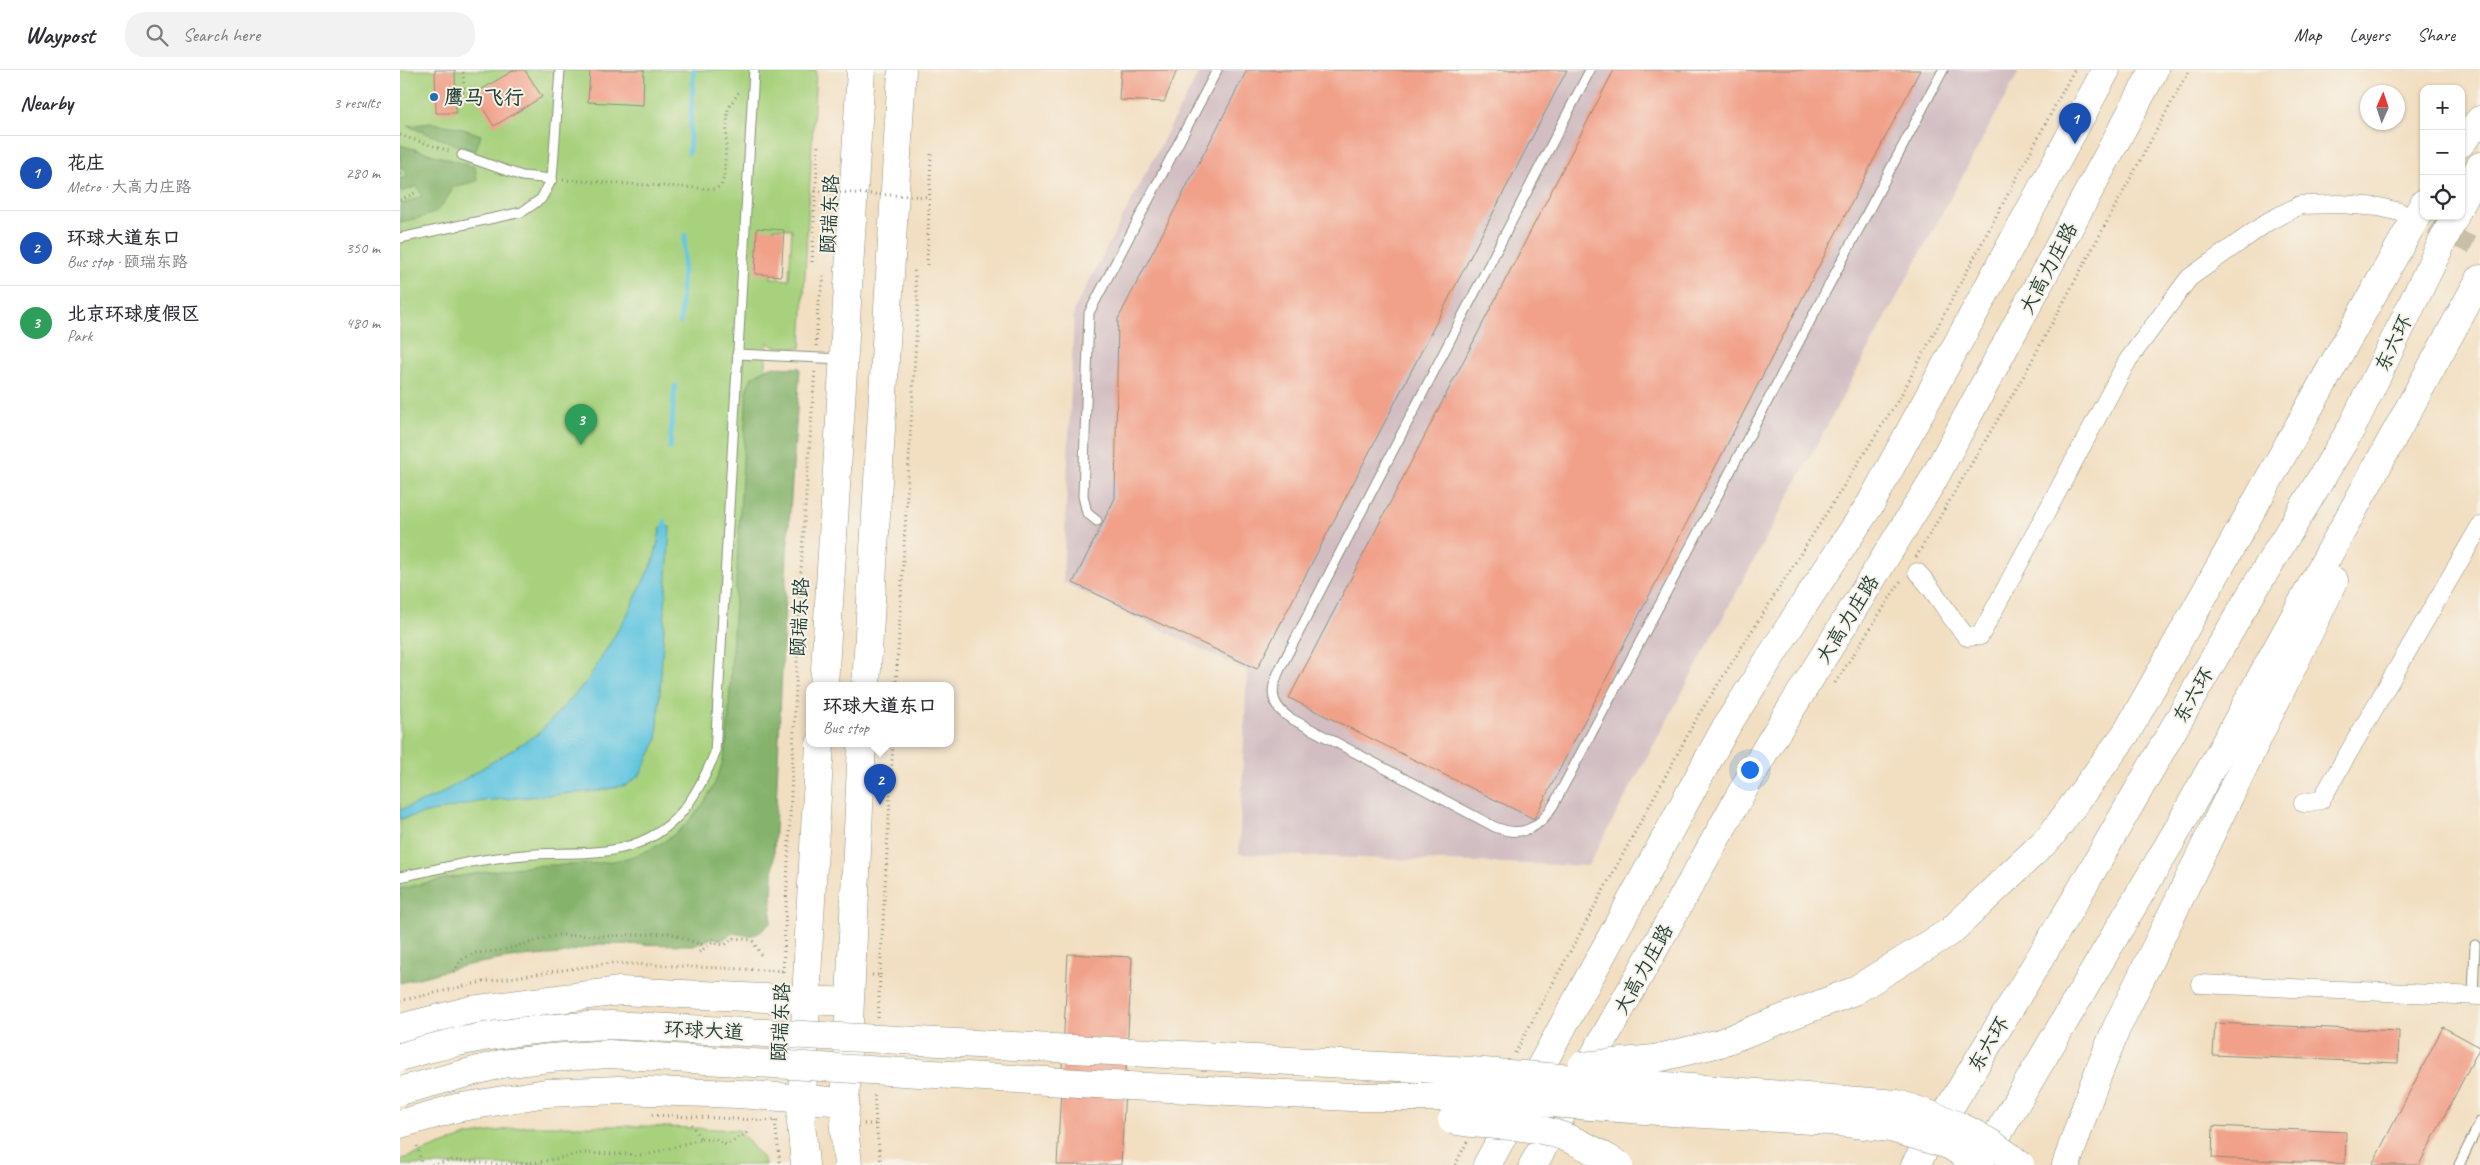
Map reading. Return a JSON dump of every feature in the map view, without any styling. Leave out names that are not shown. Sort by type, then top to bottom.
[{"type":"main road","name":"颐瑞东路","points":[[824,682],[861,70]]},
{"type":"main road","points":[[866,682],[902,70]]},
{"type":"main road","points":[[1487,1165],[1726,727],[1871,503],[2106,70]]},
{"type":"main road","name":"大高力庄路","points":[[1533,1165],[1766,748],[1932,482],[2154,70]]},
{"type":"main road","points":[[2465,138],[2480,120]]},
{"type":"main road","points":[[2465,196],[2480,166]]},
{"type":"main road","points":[[1464,1107],[1611,1064],[1654,1059],[1720,1044],[1854,991],[1951,932],[2050,837],[2127,732],[2412,207]]},
{"type":"main road","name":"东六环","points":[[1916,1165],[2078,895],[2246,601],[2351,429],[2453,220]]},
{"type":"main road","points":[[1464,1107],[1686,1114],[1829,1121],[1891,1128],[1949,1145],[1980,1165],[2174,836],[2476,286]]},
{"type":"main road","points":[[2066,1165],[2116,1029],[2476,286]]},
{"type":"main road","name":"颐瑞东路","points":[[805,1165],[801,1128],[802,1099],[794,999],[820,747]]},
{"type":"main road","points":[[848,1165],[844,1128],[862,747]]},
{"type":"main road","points":[[400,1028],[472,1010],[620,991],[850,1002]]},
{"type":"main road","name":"环球大道","points":[[400,1058],[457,1041],[496,1034],[564,1027],[611,1025],[1130,1052],[1464,1107]]},
{"type":"main road","name":"环球大道","points":[[400,1091],[501,1064],[608,1054],[1128,1086],[1351,1097],[1464,1107]]},
{"type":"main road","points":[[400,1124],[456,1108],[546,1093],[618,1090],[845,1102]]},
{"type":"main road","points":[[1464,1107],[1897,1104],[1948,1119],[1998,1147],[2020,1165]]},
{"type":"main road","points":[[1464,1107],[1469,1124],[1536,1129],[1577,1141],[1619,1165]]},
{"type":"street","points":[[1916,572],[1942,600],[1949,617],[1967,637],[1980,636],[2128,360],[2189,278],[2269,221],[2300,205],[2340,204],[2412,207]]},
{"type":"street","points":[[2303,803],[2321,800],[2480,526]]},
{"type":"street","points":[[2200,984],[2477,996]]},
{"type":"lane","points":[[400,238],[522,212],[541,199],[552,179],[560,70]]},
{"type":"lane","points":[[400,877],[449,866],[522,855],[612,850],[642,841],[671,823],[687,807],[701,787],[715,753],[754,70]]},
{"type":"lane","points":[[1097,521],[1087,513],[1083,496],[1089,313],[1217,70]]},
{"type":"lane","points":[[1590,70],[1279,670],[1273,689],[1277,707],[1290,718],[1495,827],[1512,832],[1524,832],[1537,826],[1554,804],[1943,70]]},
{"type":"lane","points":[[459,154],[522,176],[552,179]]},
{"type":"lane","points":[[737,354],[844,360]]},
{"type":"lane","points":[[2475,945],[2477,996]]},
{"type":"lane","points":[[2459,1165],[2480,1122]]},
{"type":"path","points":[[458,93],[464,92],[464,70]]},
{"type":"path","points":[[1511,1061],[1698,716],[1900,397],[2074,70]]},
{"type":"path","points":[[552,179],[714,189],[721,186],[724,178],[728,109],[740,90]]},
{"type":"path","points":[[400,135],[459,154]]},
{"type":"path","points":[[812,262],[818,146]]},
{"type":"path","points":[[927,265],[931,154]]},
{"type":"path","name":"颐瑞东路","points":[[830,199],[831,189]]},
{"type":"path","points":[[815,191],[930,197]]},
{"type":"path","points":[[400,200],[415,193]]},
{"type":"path","points":[[916,204],[917,195]]},
{"type":"path","points":[[896,682],[918,303],[913,262]]},
{"type":"path","name":"颐瑞东路","points":[[794,999],[802,552],[818,306],[826,269]]},
{"type":"path","points":[[880,975],[892,747]]},
{"type":"path","points":[[454,972],[461,960],[474,953],[499,951],[558,935],[608,936],[669,933],[706,946]]},
{"type":"path","points":[[699,952],[712,943],[725,945],[734,938],[752,940],[761,955]]},
{"type":"path","points":[[776,1097],[775,1121],[780,1165]]},
{"type":"path","points":[[1455,1165],[1464,1107]]},
{"type":"path","points":[[690,1123],[700,1139]]},
{"type":"path","points":[[876,1124],[881,1165]]},
{"type":"path","points":[[432,1165],[452,1160],[504,1165],[532,1163],[583,1153],[646,1155],[700,1139],[716,1139],[726,1145],[745,1135],[750,1127]]},
{"type":"path","points":[[416,1146],[422,1165]]},
{"type":"shaded area","points":[[1200,70],[2020,70],[1588,866],[1239,854],[1247,671],[1063,582],[1074,310]]},
{"type":"green space","points":[[400,70],[816,70],[801,348],[776,347],[767,343],[740,822],[679,858],[400,898]],"holes":[[[774,228],[792,229],[789,280],[771,278]]]},
{"type":"green space","points":[[431,123],[457,127],[481,135],[475,152],[408,126]]},
{"type":"green space","points":[[400,145],[475,167],[477,181],[453,187],[443,204],[432,213],[400,222],[400,205],[422,196],[417,186],[400,192],[400,179],[408,177],[403,167],[400,168]]},
{"type":"green space","points":[[770,367],[800,368],[787,553],[771,922],[762,931],[754,935],[733,933],[722,940],[712,938],[695,945],[599,944],[561,954],[509,958],[463,966],[400,983],[400,889],[498,870],[531,866],[598,863],[630,857],[652,849],[671,837],[688,822],[702,805],[714,785],[722,763],[727,740],[747,388],[752,377]]},
{"type":"green space","points":[[526,1126],[642,1126],[739,1130],[764,1160],[765,1165],[400,1165],[400,1160],[466,1136]]},
{"type":"water","points":[[661,527],[670,527],[657,740],[640,775],[627,785],[597,791],[482,801],[400,819],[400,810],[437,796],[539,733],[588,680],[628,613],[654,559]]},
{"type":"building","points":[[435,70],[455,70],[456,113],[436,113]]},
{"type":"building","points":[[514,70],[525,70],[542,97],[494,126],[474,94]]},
{"type":"building","points":[[590,70],[644,70],[643,105],[588,102]]},
{"type":"building","points":[[1121,70],[1177,70],[1164,102],[1119,100]]},
{"type":"building","points":[[1247,70],[1567,70],[1257,669],[1073,583],[1115,498],[1118,319]]},
{"type":"building","points":[[1614,70],[1920,70],[1534,819],[1289,698]]},
{"type":"building","points":[[757,228],[784,230],[781,276],[755,274]]},
{"type":"building","points":[[1068,954],[1132,957],[1121,1165],[1057,1165]]},
{"type":"building","points":[[2215,1023],[2399,1031],[2398,1063],[2213,1055]]},
{"type":"building","points":[[2443,1027],[2480,1047],[2419,1165],[2372,1165]]},
{"type":"building","points":[[2213,1126],[2346,1132],[2345,1164],[2212,1158]]},
{"type":"waterway","points":[[689,153],[694,70]]},
{"type":"waterway","points":[[680,323],[685,235]]},
{"type":"waterway","points":[[670,448],[675,386]]},
{"type":"waterway","points":[[664,533],[665,522]]},
{"type":"tunnel","points":[[2407,215],[2480,249]]},
{"type":"place","name":"鹰马飞行","points":[[434,97]]},
{"type":"place","name":"花庄","points":[[2075,144]]},
{"type":"place","name":"北京环球度假区","points":[[581,445]]},
{"type":"place","name":"环球大道东口","points":[[880,805]]}]
